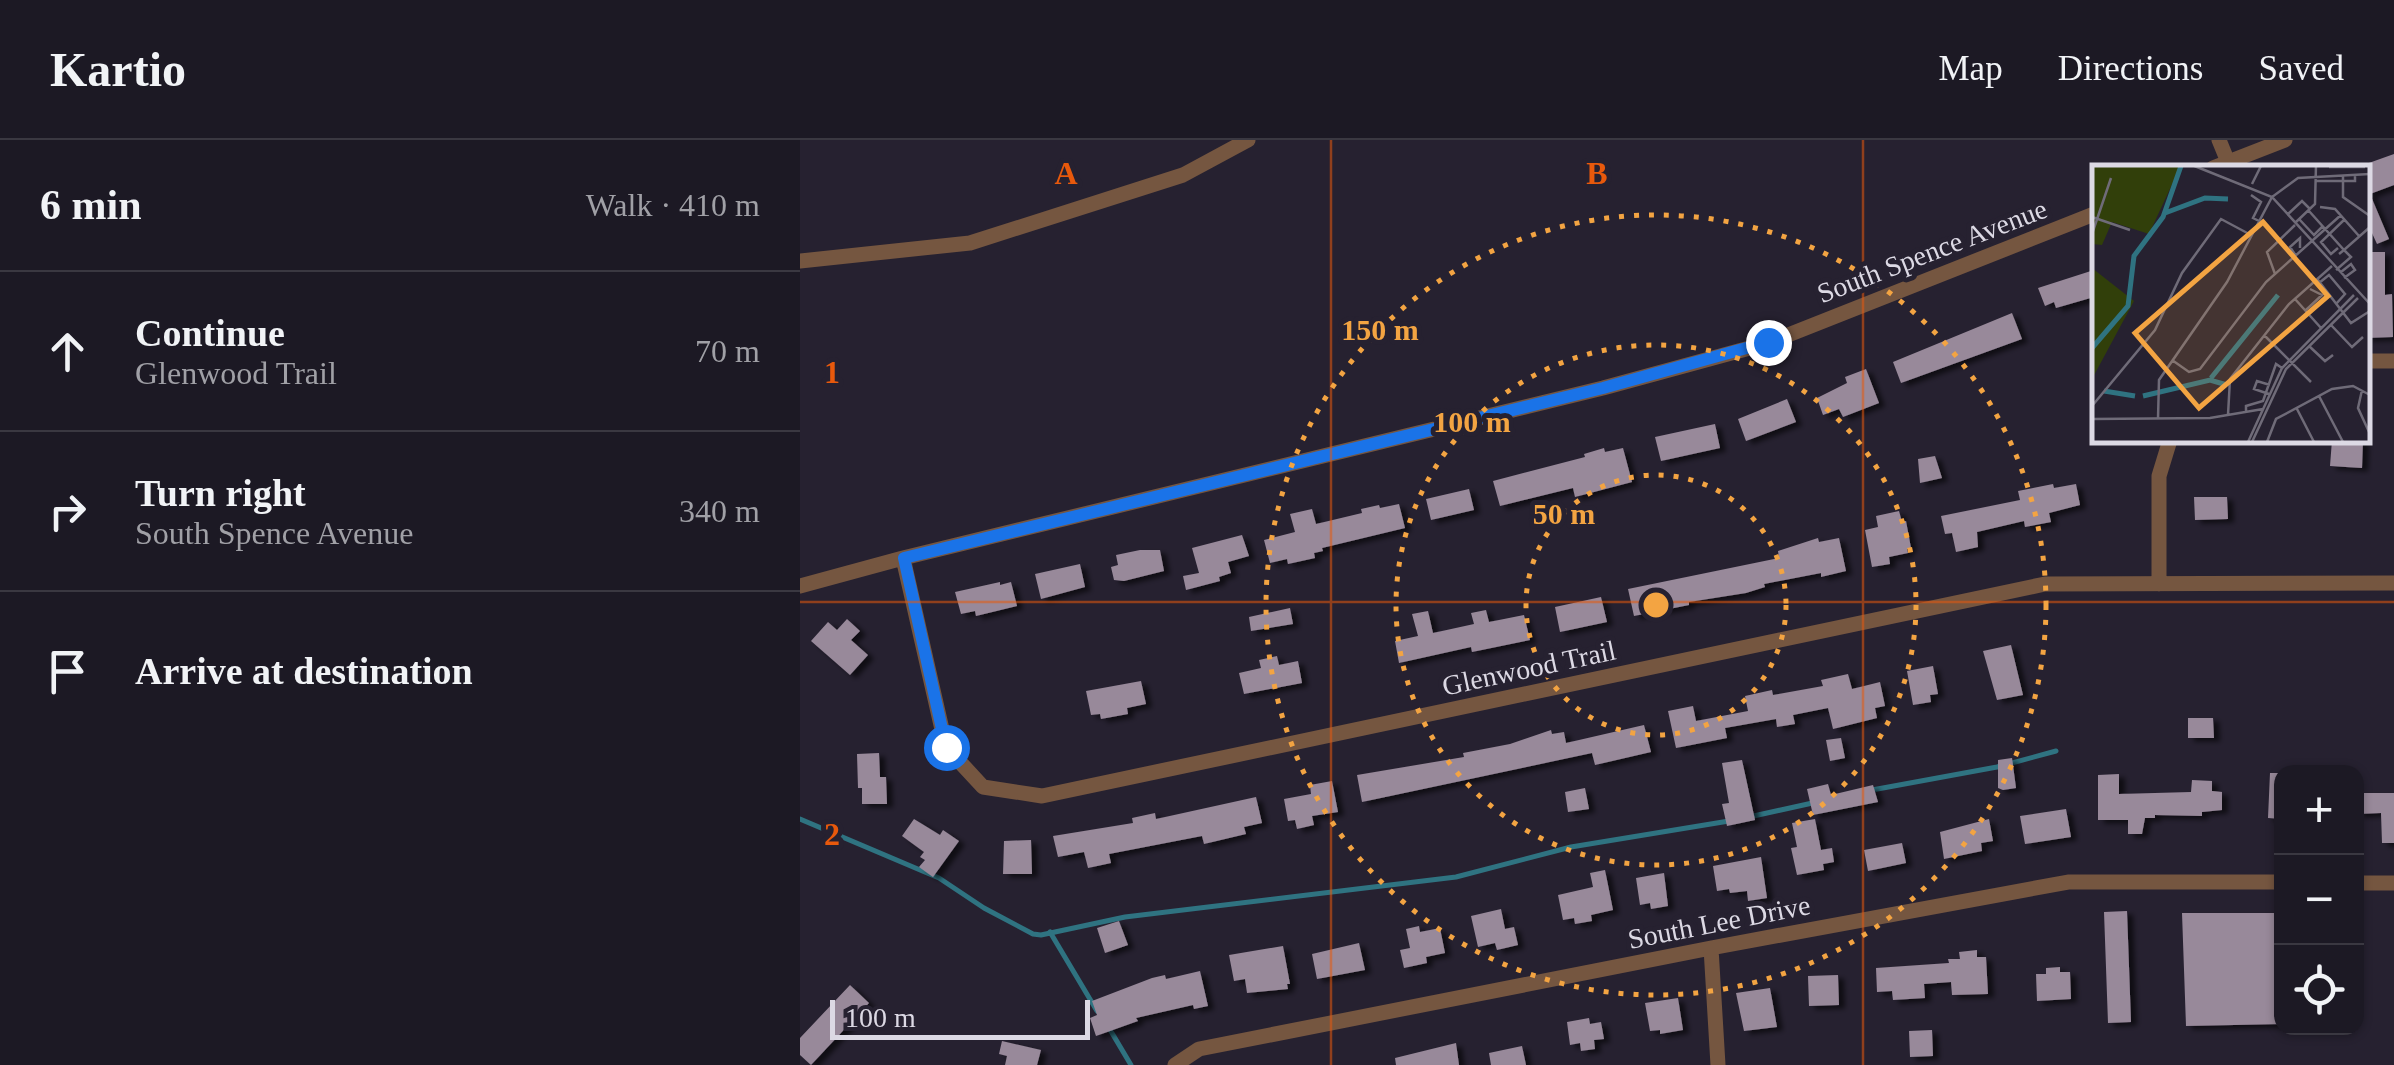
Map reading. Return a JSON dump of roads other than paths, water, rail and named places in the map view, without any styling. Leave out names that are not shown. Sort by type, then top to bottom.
[{"type":"street","points":[[800,261],[970,242],[1183,175],[1248,140]]},
{"type":"street","points":[[2219,140],[2220,165],[2285,140]]},
{"type":"street","name":"South Spence Avenue","points":[[800,586],[1603,388],[1768,342],[2092,215]]},
{"type":"street","points":[[2159,584],[2159,476],[2169,442]]},
{"type":"street","name":"Glenwood Trail","points":[[904,558],[946,747],[982,787],[1042,796],[2045,584],[2394,583]]},
{"type":"street","name":"South Lee Drive","points":[[1175,1065],[1199,1049],[2068,882],[2274,882]]},
{"type":"street","points":[[2364,883],[2394,883]]},
{"type":"street","points":[[1710,948],[1718,1065]]},
{"type":"waterway","points":[[1872,790],[1997,767],[2056,751]]},
{"type":"waterway","points":[[1749,817],[1817,802]]},
{"type":"waterway","points":[[800,819],[939,878],[984,908],[1041,935],[1125,917],[1456,877],[1571,847],[1729,821]]},
{"type":"waterway","points":[[1050,932],[1097,1011]]},
{"type":"waterway","points":[[1109,1028],[1131,1065]]}]
